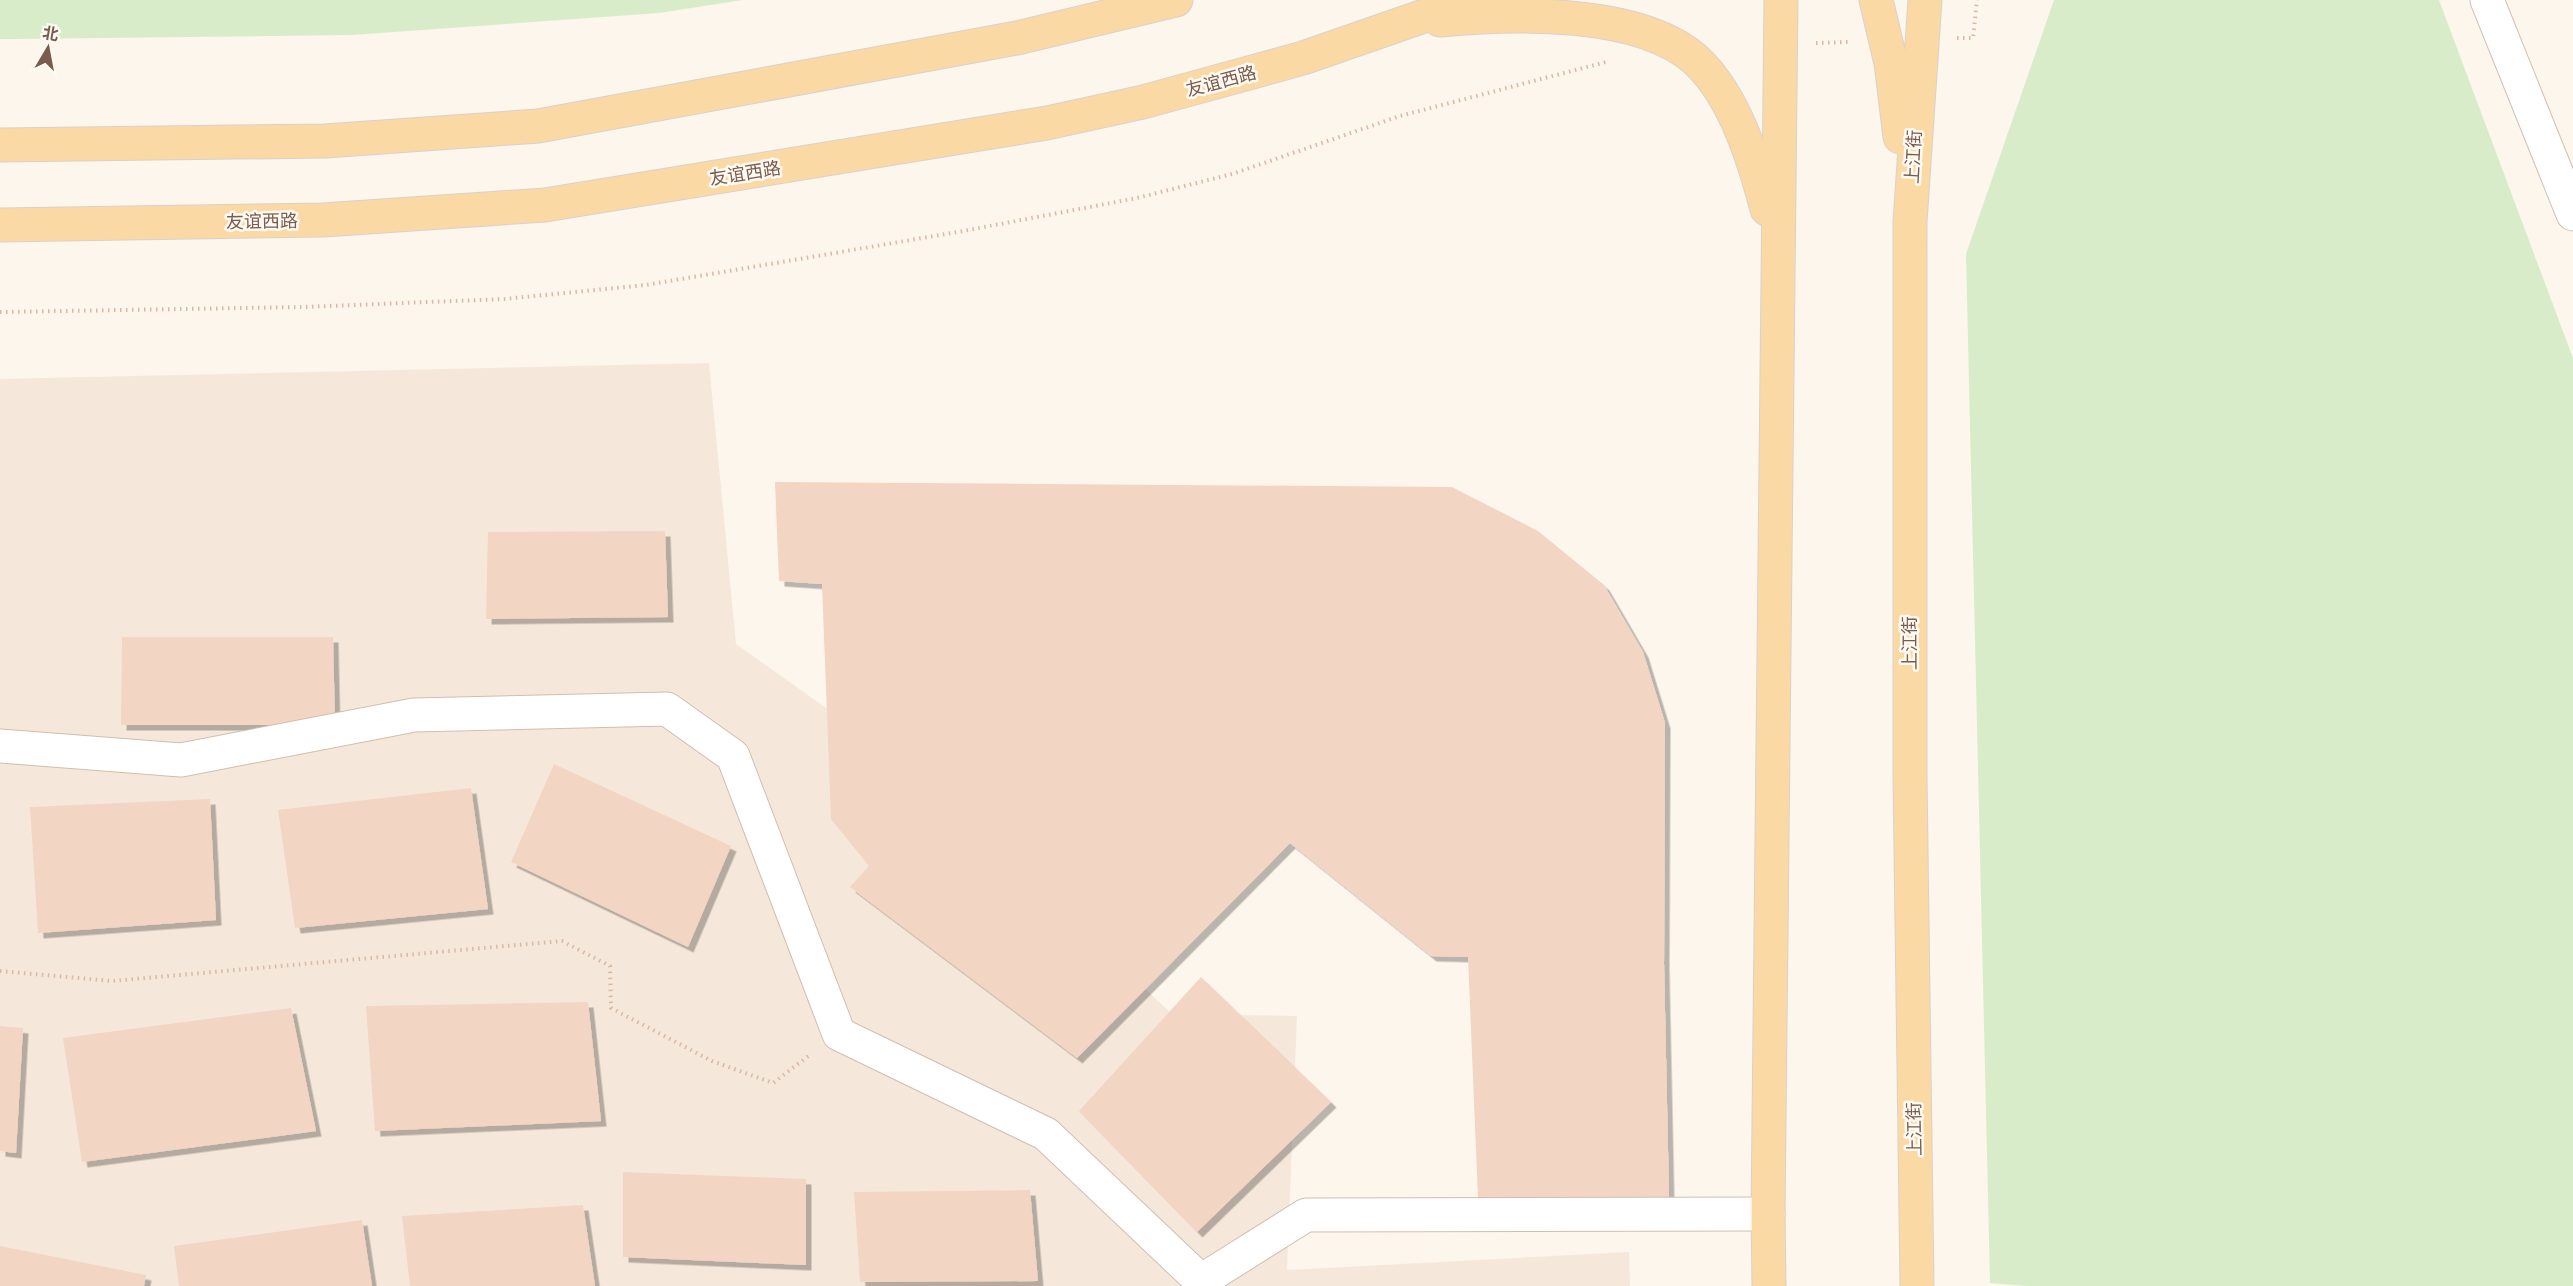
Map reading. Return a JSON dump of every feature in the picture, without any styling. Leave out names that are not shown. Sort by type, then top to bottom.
[{"type":"main road","points":[[0,145],[325,141],[538,126],[1017,38],[1176,0]]},
{"type":"main road","name":"友谊西路","points":[[0,225],[323,220],[545,205],[1047,123],[1143,102],[1303,58],[1470,0]]},
{"type":"main road","points":[[1769,1286],[1781,0]]},
{"type":"main road","points":[[1876,0],[1891,63],[1910,222]]},
{"type":"main road","name":"上江街","points":[[1917,1286],[1910,776],[1910,222],[1925,0]]},
{"type":"main road","points":[[1403,24],[1463,18],[1564,17],[1641,31],[1670,42],[1697,61],[1716,85],[1736,120],[1756,168],[1778,248]]},
{"type":"street","points":[[2487,0],[2573,214]]},
{"type":"street","points":[[0,746],[181,760],[414,715],[668,709],[733,756],[839,1034],[1046,1134],[1200,1283],[1306,1215],[1768,1214]]},
{"type":"path","points":[[1922,38],[1973,38],[1977,0]]},
{"type":"path","points":[[1780,45],[1886,41]]},
{"type":"path","points":[[0,312],[291,307],[504,299],[646,285],[958,232],[1137,198],[1232,174],[1400,116],[1616,59]]},
{"type":"path","points":[[0,971],[112,981],[562,941],[610,966],[611,1008],[712,1061],[773,1083],[839,1034]]},
{"type":"shaded area","points":[[709,363],[736,644],[904,763],[1172,1014],[1297,1016],[1287,1270],[1629,1252],[1630,1286],[0,1286],[0,379]]},
{"type":"green space","points":[[0,0],[743,0],[659,13],[352,35],[0,39]]},
{"type":"green space","points":[[2054,0],[2439,0],[2573,358],[2573,1286],[2027,1286],[1990,1283],[1966,254]]},
{"type":"building","points":[[775,482],[1452,487],[1538,531],[1604,585],[1643,652],[1665,723],[1664,964],[1669,1197],[1478,1198],[1468,957],[1431,956],[1290,843],[1077,1058],[850,887],[869,866],[831,819],[822,584],[779,581]]},
{"type":"building","points":[[665,531],[668,617],[486,619],[488,532]]},
{"type":"building","points":[[122,637],[333,637],[335,725],[121,725]]},
{"type":"building","points":[[554,764],[731,846],[688,947],[511,862]]},
{"type":"building","points":[[471,788],[488,909],[295,928],[278,810]]},
{"type":"building","points":[[210,799],[216,920],[38,933],[30,807]]},
{"type":"building","points":[[1201,977],[1331,1102],[1197,1232],[1079,1111]]},
{"type":"building","points":[[588,1002],[601,1121],[375,1131],[366,1006]]},
{"type":"building","points":[[291,1008],[316,1131],[82,1162],[63,1038]]},
{"type":"building","points":[[0,1026],[23,1028],[16,1153],[0,1151]]},
{"type":"building","points":[[623,1172],[806,1179],[806,1265],[623,1257]]},
{"type":"building","points":[[1030,1190],[1038,1281],[860,1282],[854,1192]]},
{"type":"building","points":[[583,1205],[595,1286],[410,1286],[402,1216]]},
{"type":"building","points":[[362,1220],[372,1286],[179,1286],[174,1246]]},
{"type":"building","points":[[0,1246],[146,1275],[144,1286],[0,1286]]}]
